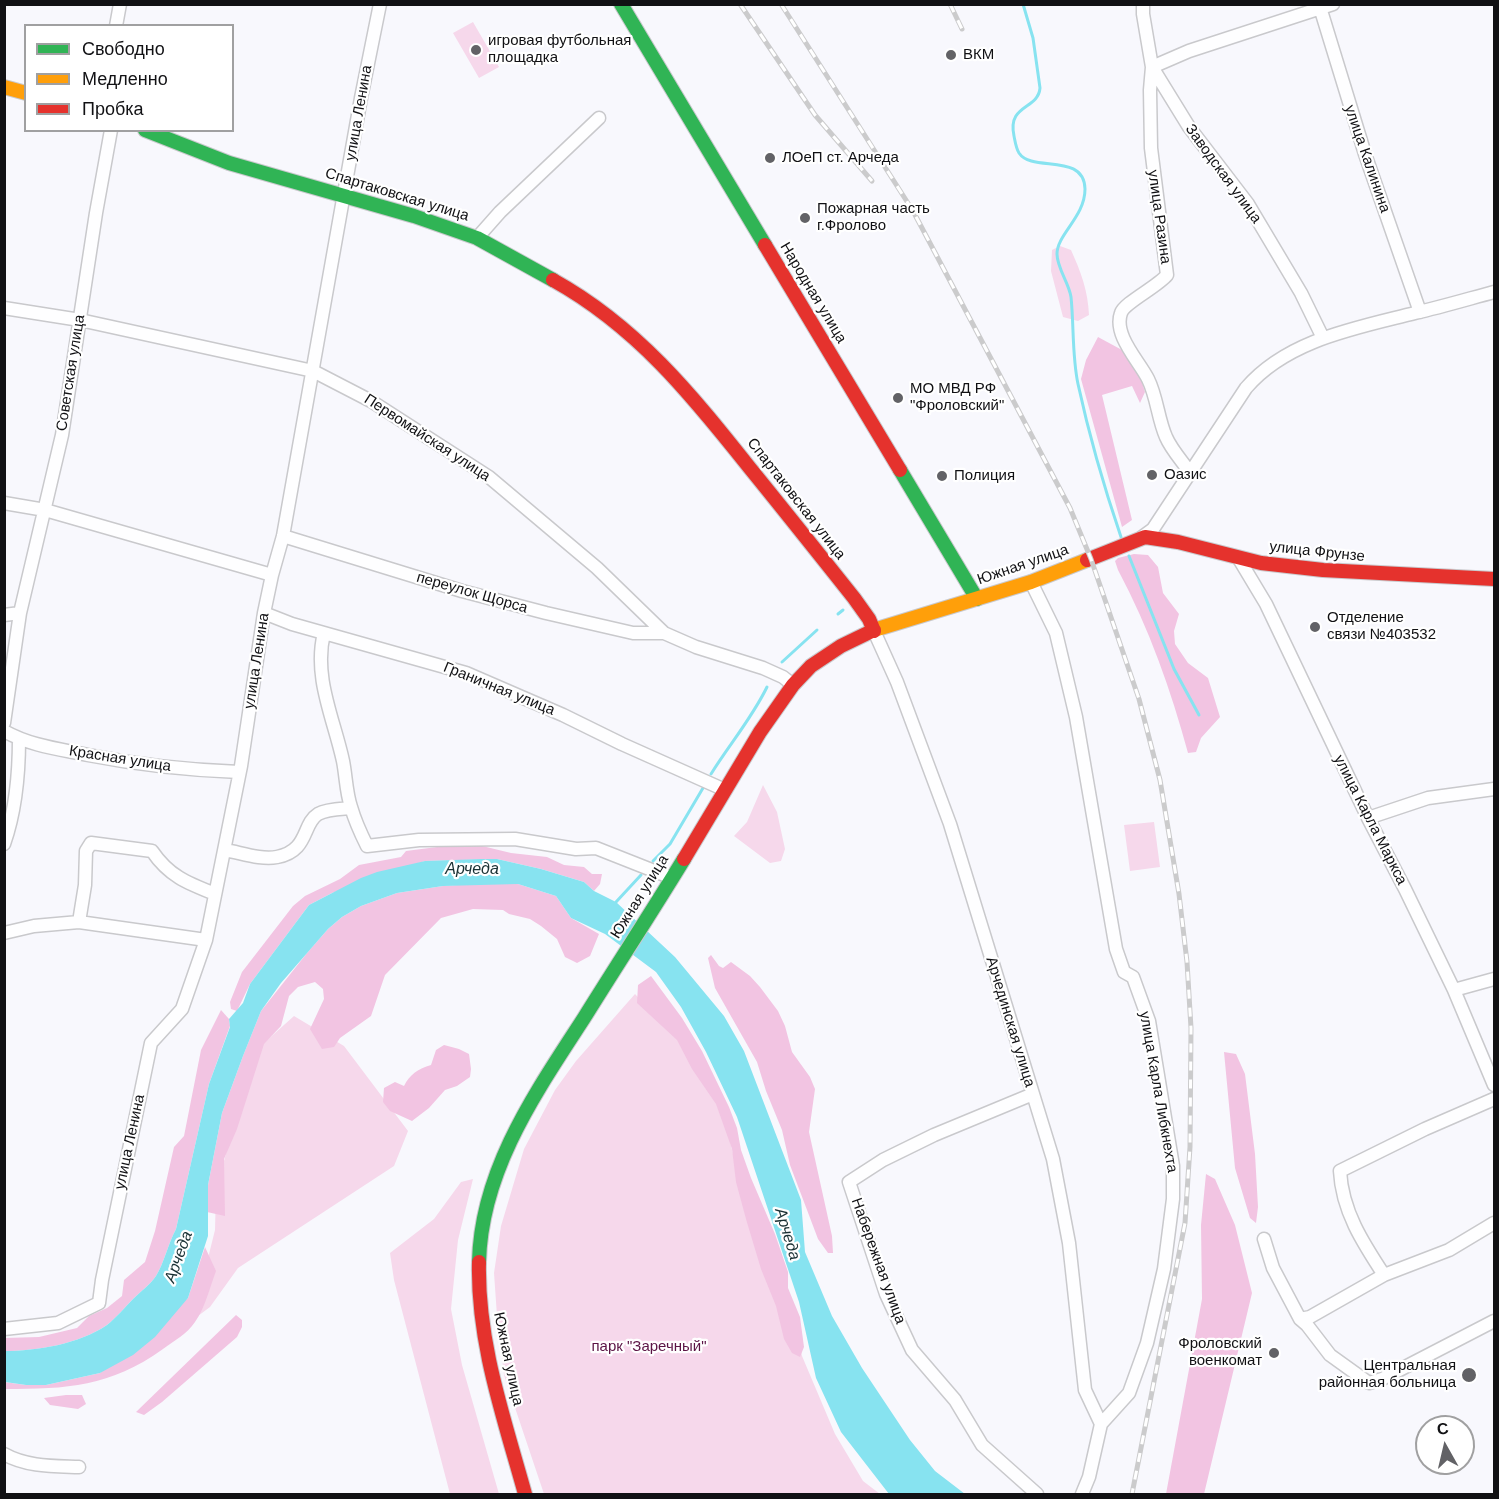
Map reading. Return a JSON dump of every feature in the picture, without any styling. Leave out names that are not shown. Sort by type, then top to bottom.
[{"type":"main road","name":"Народная улица","points":[[621,4],[700,140],[977,598]]},
{"type":"main road","points":[[4,87],[24,92]]},
{"type":"main road","name":"Спартаковская улица","points":[[150,132],[229,163],[345,195],[477,238],[575,292],[635,337],[690,393],[854,598],[869,619],[874,631]]},
{"type":"main road","name":"улица Фрунзе","points":[[1139,540],[1153,538],[1178,542],[1239,559],[1334,571],[1494,579]]},
{"type":"main road","name":"Южная улица","points":[[525,1494],[495,1388],[482,1327],[478,1289],[480,1252],[490,1192],[506,1148],[523,1115],[662,895],[760,732],[793,685],[811,666],[830,652],[874,631],[1031,582],[1139,540]]},
{"type":"street","points":[[116,24],[120,4]]},
{"type":"street","name":"улица Ленина","points":[[4,1329],[58,1323],[99,1303],[151,1043],[182,1009],[206,940],[239,772],[264,614],[283,536],[380,4]]},
{"type":"street","name":"Заводская улица","points":[[1143,4],[1152,67],[1189,127],[1248,204],[1301,293],[1323,338]]},
{"type":"street","points":[[1152,67],[1189,51],[1333,4]]},
{"type":"street","name":"улица Калинина","points":[[1320,7],[1365,154],[1420,312]]},
{"type":"street","name":"улица Разина","points":[[1152,67],[1151,148],[1167,275],[1160,283],[1124,307],[1120,315],[1120,326],[1126,344],[1149,380],[1166,438],[1189,471]]},
{"type":"street","points":[[477,238],[500,212],[599,118]]},
{"type":"street","name":"Советская улица","points":[[4,723],[20,613],[62,435],[111,132]]},
{"type":"street","points":[[1139,540],[1153,529],[1189,471],[1258,373],[1274,362],[1323,338],[1494,292]]},
{"type":"street","name":"Первомайская улица","points":[[4,308],[80,320],[313,371],[371,400],[489,477],[581,555],[664,633],[696,647],[763,668],[783,677],[793,685]]},
{"type":"street","points":[[4,503],[45,510],[272,575]]},
{"type":"street","name":"переулок Щорса","points":[[283,536],[462,591],[546,613],[633,633],[664,633]]},
{"type":"street","name":"улица Карла Маркса","points":[[1239,559],[1275,622],[1368,818],[1454,990],[1494,1085]]},
{"type":"street","name":"улица Карла Либкнехта","points":[[1031,582],[1056,633],[1077,717],[1116,949],[1124,972],[1133,977],[1149,1021],[1173,1166],[1173,1199],[1164,1269],[1147,1343],[1130,1394],[1101,1424]]},
{"type":"street","points":[[4,615],[20,613]]},
{"type":"street","name":"Граничная улица","points":[[264,614],[466,673],[725,790]]},
{"type":"street","name":"Арчединская улица","points":[[874,631],[897,682],[950,824],[1053,1159],[1067,1232],[1085,1390],[1101,1424]]},
{"type":"street","points":[[324,633],[320,668],[328,708],[343,761],[351,808],[367,846],[419,840],[515,839],[576,849],[596,848],[672,878]]},
{"type":"street","name":"Красная улица","points":[[4,731],[19,739],[51,748],[159,768],[239,772]]},
{"type":"street","points":[[4,844],[12,823],[19,772],[19,739]]},
{"type":"street","points":[[1368,818],[1428,798],[1494,789]]},
{"type":"street","points":[[225,850],[265,857],[290,853],[298,846],[318,814],[351,808]]},
{"type":"street","points":[[79,922],[85,885],[86,851],[91,843],[152,851],[173,875],[215,894]]},
{"type":"street","points":[[4,933],[34,926],[79,922],[206,940]]},
{"type":"street","points":[[1454,990],[1494,979]]},
{"type":"street","name":"Набережная улица","points":[[1033,1094],[933,1136],[883,1160],[849,1182],[886,1294],[912,1350],[955,1400],[982,1445],[1037,1494]]},
{"type":"street","points":[[1384,1275],[1353,1223],[1341,1188],[1340,1171],[1425,1129],[1494,1099]]},
{"type":"street","points":[[1300,1319],[1310,1317],[1384,1275],[1449,1250],[1494,1223]]},
{"type":"street","points":[[1264,1239],[1273,1268],[1300,1319],[1330,1356],[1369,1383],[1382,1379],[1494,1322]]},
{"type":"street","points":[[1082,1494],[1089,1476],[1101,1424]]},
{"type":"street","points":[[4,1454],[36,1465],[79,1467]]},
{"type":"green space","name":"игровая футбольная площадка","points":[[473,22],[499,67],[479,78],[453,33]]},
{"type":"green space","points":[[1060,246],[1071,250],[1086,290],[1089,315],[1078,321],[1063,317],[1051,271],[1052,250]]},
{"type":"green space","points":[[763,785],[777,812],[785,849],[781,861],[770,863],[734,836],[747,822]]},
{"type":"green space","points":[[1154,822],[1160,867],[1130,871],[1124,825]]},
{"type":"green space","name":"парк \"Заречный\"","points":[[635,994],[680,1041],[724,1115],[733,1154],[778,1263],[802,1356],[835,1434],[863,1481],[880,1494],[544,1494],[504,1375],[494,1273],[501,1226],[524,1149],[555,1090],[576,1061]]},
{"type":"green space","points":[[294,1016],[344,1046],[408,1131],[394,1166],[238,1268],[210,1307],[178,1331],[206,1266],[215,1230],[216,1189],[255,1051]]},
{"type":"green space","points":[[473,1179],[458,1240],[451,1309],[462,1365],[499,1494],[450,1494],[394,1280],[390,1253],[434,1219],[461,1182]]},
{"type":"shaded area","points":[[1098,337],[1122,350],[1141,379],[1145,392],[1140,403],[1132,386],[1102,395],[1132,520],[1122,527],[1081,379],[1086,360]]},
{"type":"shaded area","points":[[1134,554],[1148,555],[1158,567],[1163,593],[1179,614],[1174,631],[1175,644],[1188,663],[1208,678],[1220,717],[1201,738],[1196,752],[1188,753],[1158,660],[1140,614],[1115,561]]},
{"type":"shaded area","points":[[474,844],[511,853],[547,857],[564,865],[584,867],[592,874],[602,874],[600,884],[594,891],[584,882],[497,859],[425,861],[332,893],[309,905],[250,984],[237,1011],[231,1009],[230,1002],[242,972],[293,906],[305,896],[340,879],[359,865],[401,857],[406,851]]},
{"type":"shaded area","points":[[487,883],[518,884],[556,896],[571,918],[599,934],[590,956],[577,963],[565,957],[557,939],[541,926],[530,919],[509,914],[503,910],[473,909],[441,918],[385,975],[371,1016],[340,1038],[334,1047],[322,1049],[310,1029],[324,999],[323,989],[315,982],[298,987],[289,996],[281,1026],[264,1044],[237,1129],[224,1159],[225,1216],[207,1212],[208,1185],[222,1113],[243,1056],[261,1011],[307,953],[328,929],[342,917],[361,906],[397,893],[443,886]]},
{"type":"shaded area","points":[[711,955],[723,968],[731,962],[750,976],[760,987],[778,1011],[792,1052],[810,1077],[815,1089],[809,1132],[832,1236],[833,1253],[828,1253],[818,1239],[790,1165],[782,1130],[757,1062],[715,988],[708,958]]},
{"type":"shaded area","points":[[651,976],[682,1018],[702,1051],[729,1107],[751,1178],[775,1234],[788,1272],[788,1288],[800,1317],[804,1347],[800,1357],[792,1353],[784,1339],[776,1306],[761,1269],[746,1219],[736,1182],[732,1149],[716,1104],[692,1069],[677,1040],[637,1003],[638,985]]},
{"type":"shaded area","points":[[221,1010],[229,1019],[230,1026],[209,1084],[176,1229],[156,1276],[114,1319],[96,1332],[57,1345],[31,1350],[5,1351],[4,1338],[39,1337],[77,1328],[89,1316],[107,1308],[122,1296],[124,1280],[145,1262],[155,1231],[174,1147],[184,1136],[201,1050]]},
{"type":"shaded area","points":[[444,1045],[469,1054],[470,1077],[457,1086],[445,1090],[429,1108],[412,1121],[390,1111],[383,1102],[384,1088],[395,1082],[404,1086],[415,1072],[431,1065],[436,1050]]},
{"type":"shaded area","points":[[1224,1052],[1236,1054],[1245,1074],[1255,1154],[1258,1207],[1256,1223],[1250,1218],[1235,1168]]},
{"type":"shaded area","points":[[1206,1174],[1215,1179],[1235,1225],[1252,1293],[1204,1494],[1166,1494],[1202,1299],[1201,1225]]},
{"type":"shaded area","points":[[205,1247],[216,1271],[199,1316],[192,1326],[176,1340],[144,1362],[106,1378],[68,1386],[5,1389],[4,1382],[46,1385],[100,1373],[188,1298]]},
{"type":"shaded area","points":[[236,1315],[242,1320],[242,1327],[237,1337],[162,1402],[144,1415],[136,1412]]},
{"type":"shaded area","points":[[82,1395],[86,1404],[78,1409],[50,1405],[44,1398]]},
{"type":"water","name":"Арчеда","points":[[497,859],[584,882],[594,891],[616,902],[675,957],[724,1016],[744,1051],[801,1200],[805,1252],[832,1316],[862,1368],[910,1440],[935,1471],[965,1494],[889,1494],[841,1432],[816,1378],[799,1302],[737,1117],[706,1052],[681,1007],[656,972],[605,934],[571,918],[556,896],[518,884],[443,886],[397,893],[361,906],[342,917],[328,929],[281,983],[261,1011],[243,1056],[222,1113],[208,1185],[208,1236],[188,1298],[155,1337],[133,1355],[100,1373],[46,1385],[5,1382],[4,1351],[30,1350],[57,1345],[96,1332],[114,1319],[156,1276],[176,1229],[209,1084],[230,1027],[229,1019],[243,1003],[250,984],[309,905],[377,872],[425,861]]},
{"type":"waterway","points":[[1023,4],[1033,38],[1040,88],[1034,100],[1015,118],[1014,136],[1019,153],[1026,159],[1076,171],[1082,178],[1085,189],[1081,208],[1061,239],[1057,254],[1071,297],[1075,363],[1082,403],[1097,461],[1121,537]]},
{"type":"waterway","points":[[1129,556],[1174,669],[1199,715]]},
{"type":"waterway","points":[[838,614],[843,610]]},
{"type":"waterway","points":[[782,662],[817,630]]},
{"type":"waterway","points":[[711,774],[767,687]]},
{"type":"waterway","points":[[653,861],[670,844],[703,788]]},
{"type":"waterway","points":[[616,902],[641,875]]},
{"type":"railway","points":[[740,4],[815,115],[872,181]]},
{"type":"railway","points":[[781,4],[913,211],[1070,508],[1091,559],[1139,699],[1160,780],[1179,894],[1187,962],[1191,1028],[1190,1147],[1185,1223],[1132,1494]]},
{"type":"railway","points":[[950,4],[962,29]]},
{"type":"traffic: fast","points":[[621,4],[765,245]]},
{"type":"traffic: fast","points":[[150,132],[229,163],[414,216],[477,238],[553,280]]},
{"type":"traffic: fast","points":[[900,470],[977,599]]},
{"type":"traffic: fast","points":[[479,1262],[482,1228],[490,1195],[500,1164],[514,1133],[530,1103],[684,859]]},
{"type":"traffic: slow","points":[[4,87],[24,92]]},
{"type":"traffic: slow","points":[[874,630],[1031,582],[1087,560]]},
{"type":"traffic: jam","points":[[765,245],[900,470]]},
{"type":"traffic: jam","points":[[553,280],[610,318],[660,363],[683,388],[854,598],[869,619],[874,631]]},
{"type":"traffic: jam","points":[[1087,560],[1145,537],[1178,542],[1261,563],[1323,570],[1494,579]]},
{"type":"traffic: jam","points":[[684,859],[760,732],[793,685],[811,666],[841,646],[874,630]]},
{"type":"traffic: jam","points":[[479,1262],[482,1321],[487,1351],[525,1494]]},
{"type":"place","name":"игровая футбольная площадка","points":[[476,50]]},
{"type":"place","name":"ВКМ","points":[[951,55]]},
{"type":"place","name":"ЛОеП ст. Арчеда","points":[[770,158]]},
{"type":"place","name":"Пожарная часть г.Фролово","points":[[805,218]]},
{"type":"place","name":"МО МВД РФ \"Фроловский\"","points":[[898,398]]},
{"type":"place","name":"Оазис","points":[[1152,475]]},
{"type":"place","name":"Полиция","points":[[942,476]]},
{"type":"place","name":"Отделение связи №403532","points":[[1315,627]]},
{"type":"place","name":"Фроловский военкомат","points":[[1274,1353]]},
{"type":"place","name":"Центральная районная больница","points":[[1469,1375]]}]
